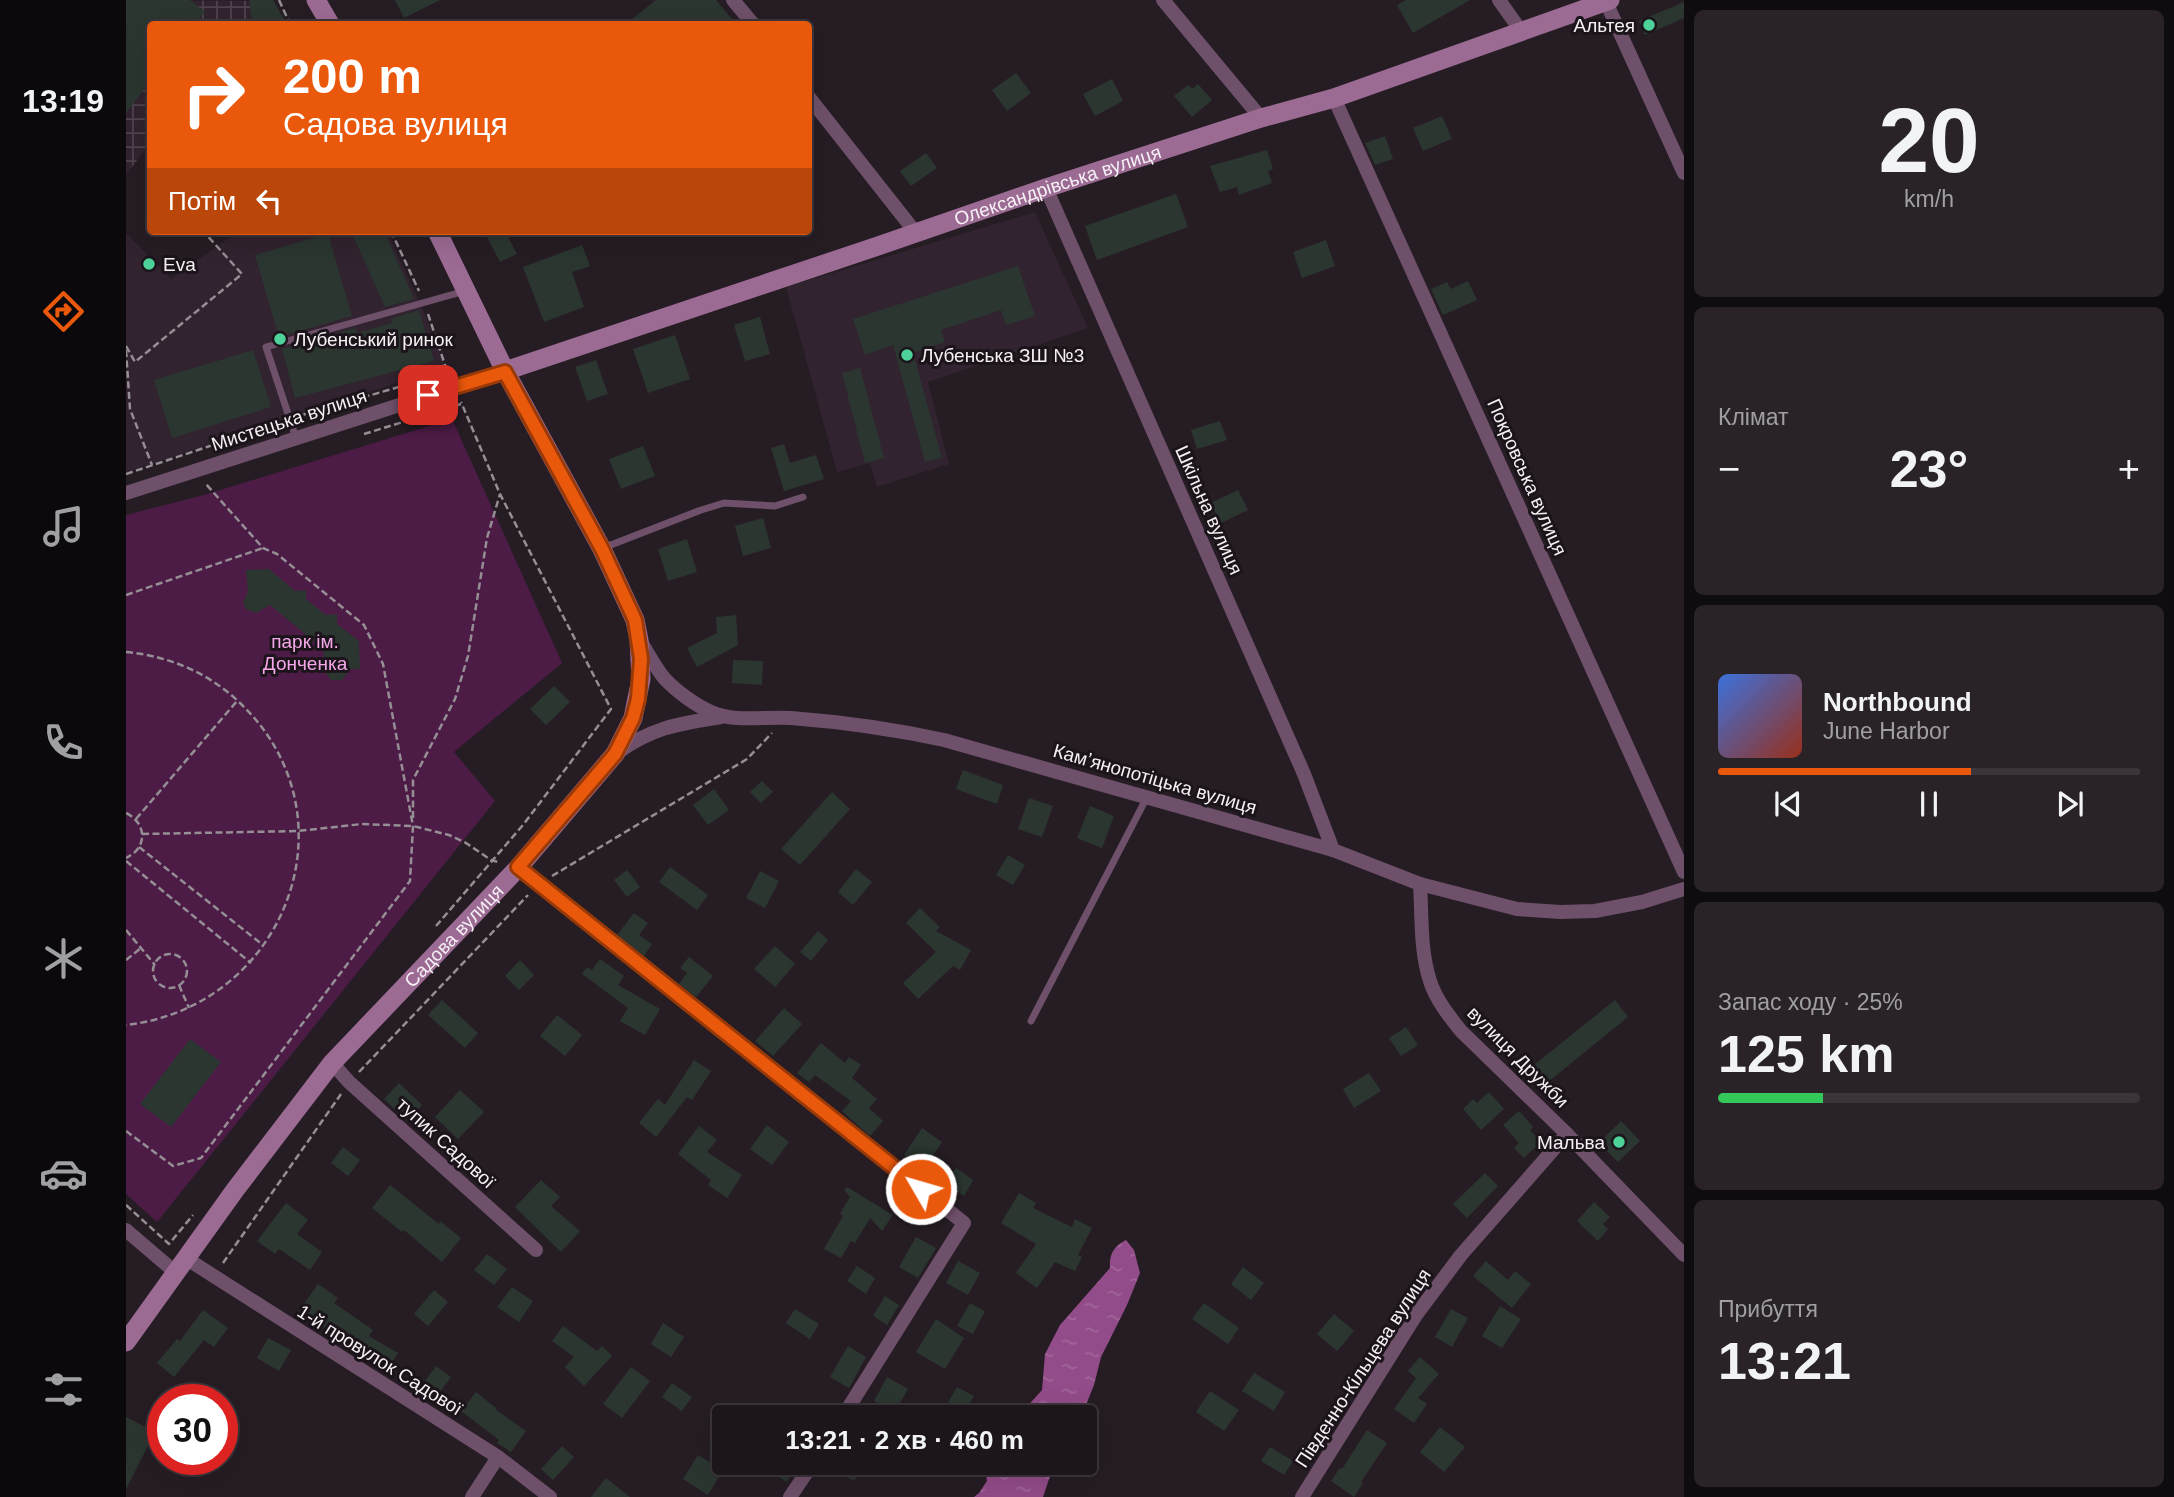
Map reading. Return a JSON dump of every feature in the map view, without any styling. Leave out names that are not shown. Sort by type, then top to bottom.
[{"type":"main road","points":[[316,0],[328,21]]},
{"type":"main road","name":"Олександрівська вулиця","points":[[505,372],[1046,188],[1261,118],[1335,98],[1608,1]]},
{"type":"main road","name":"Садова вулиця","points":[[126,1342],[235,1190],[332,1063],[518,867],[615,754],[633,718],[641,679],[635,620],[602,549],[505,372],[439,235]]},
{"type":"street","points":[[733,0],[750,21]]},
{"type":"street","points":[[1163,0],[1261,118]]},
{"type":"street","points":[[1499,0],[1521,31]]},
{"type":"street","points":[[1608,1],[1684,173]]},
{"type":"street","name":"Покровська вулиця","points":[[1335,98],[1684,872]]},
{"type":"street","points":[[812,101],[916,233]]},
{"type":"street","name":"Шкільна вулиця","points":[[1046,188],[1304,774],[1333,850]]},
{"type":"street","name":"Мистецька вулиця","points":[[126,493],[505,372]]},
{"type":"street","name":"Камʼянопотіцька вулиця","points":[[639,640],[664,677],[714,714],[891,729],[944,740],[1333,850],[1420,884],[1517,909],[1595,911],[1642,902],[1684,889]]},
{"type":"street","points":[[615,754],[655,731],[677,724],[727,716]]},
{"type":"street","points":[[518,867],[964,1223],[850,1405]]},
{"type":"street","name":"вулиця Дружби","points":[[1420,884],[1425,962],[1438,999],[1461,1031],[1567,1134],[1684,1255]]},
{"type":"street","name":"тупик Садової","points":[[332,1063],[349,1082],[536,1250]]},
{"type":"street","name":"Південно-Кільцева вулиця","points":[[1303,1497],[1416,1315],[1461,1255],[1567,1134]]},
{"type":"street","name":"1-й провулок Садової","points":[[126,1230],[181,1265],[214,1277],[498,1457],[550,1497]]},
{"type":"street","points":[[472,1497],[498,1457]]},
{"type":"street","points":[[790,1497],[805,1475]]},
{"type":"lane","points":[[296,438],[266,347],[466,291]]},
{"type":"lane","points":[[602,549],[724,503],[775,506],[803,497]]},
{"type":"lane","points":[[1031,1021],[1148,796]]},
{"type":"path","points":[[279,0],[289,21]]},
{"type":"path","points":[[126,347],[135,362],[242,274],[207,235]]},
{"type":"path","points":[[393,235],[424,303],[454,387],[500,494],[611,709],[523,825],[430,933]]},
{"type":"path","points":[[126,347],[128,410],[159,483]]},
{"type":"path","points":[[205,483],[263,548],[277,554],[364,625],[383,664],[413,826]]},
{"type":"path","points":[[126,1131],[173,1166],[201,1158],[410,881],[413,780],[455,699],[468,656],[486,538],[500,494]]},
{"type":"path","points":[[126,595],[263,548]]},
{"type":"path","points":[[126,652],[164,659],[188,668],[210,679],[237,701],[264,730],[277,752],[294,799],[298,831],[296,862],[288,898],[279,921],[251,963],[213,996],[189,1009],[168,1017],[126,1026]]},
{"type":"path","points":[[136,819],[237,701]]},
{"type":"path","points":[[214,1277],[349,1082],[539,884],[747,759],[786,718]]},
{"type":"path","points":[[126,813],[136,819],[142,834],[139,847],[126,859],[251,963]]},
{"type":"path","points":[[142,834],[298,831],[362,824],[413,826],[449,835],[467,843],[491,860],[518,867]]},
{"type":"path","points":[[139,847],[264,946]]},
{"type":"path","points":[[126,930],[155,965]]},
{"type":"path","points":[[126,960],[141,948]]},
{"type":"path","points":[[163,956],[176,956],[182,959],[187,971],[186,977],[179,985],[171,988],[159,984],[153,972],[155,965],[163,956]]},
{"type":"path","points":[[179,985],[189,1009]]},
{"type":"path","points":[[126,1205],[169,1244],[201,1206]]},
{"type":"shaded area","points":[[126,0],[269,1],[248,21],[147,21],[147,147],[126,175]]},
{"type":"shaded area","name":"Лубенська ЗШ №3","points":[[1035,212],[1088,328],[928,382],[949,464],[877,487],[870,463],[837,472],[786,287]]},
{"type":"shaded area","name":"Лубенський ринок","points":[[126,233],[171,279],[233,235],[389,235],[424,312],[445,367],[126,472]]},
{"type":"green space","name":"парк ім. Донченка","points":[[452,419],[562,663],[454,752],[495,801],[157,1222],[126,1194],[126,515],[204,495]]},
{"type":"water","points":[[1126,1240],[1134,1250],[1140,1273],[1101,1357],[1086,1405],[1028,1405],[1042,1390],[1045,1354],[1060,1325],[1110,1268],[1110,1259],[1118,1245]]},
{"type":"water","points":[[986,1475],[1051,1475],[1043,1497],[974,1497],[987,1481]]},
{"type":"building","points":[[126,0],[190,0],[205,12],[198,21],[147,21],[147,86],[126,113]]},
{"type":"building","points":[[249,0],[273,0],[285,21],[252,21]]},
{"type":"building","points":[[395,0],[440,0],[404,18]]},
{"type":"building","points":[[656,0],[716,0],[734,21],[630,21]]},
{"type":"building","points":[[1406,0],[1470,0],[1413,33],[1397,5]]},
{"type":"building","points":[[1684,2],[1684,18],[1645,35],[1639,21]]},
{"type":"building","points":[[1016,73],[1031,93],[1007,111],[992,90]]},
{"type":"building","points":[[1112,79],[1123,101],[1095,116],[1083,94]]},
{"type":"building","points":[[1198,84],[1212,100],[1192,117],[1174,96],[1188,85],[1192,89]]},
{"type":"building","points":[[1442,116],[1452,139],[1423,151],[1413,128]]},
{"type":"building","points":[[1385,136],[1393,159],[1375,165],[1365,143]]},
{"type":"building","points":[[1267,150],[1273,169],[1268,171],[1272,183],[1239,195],[1237,187],[1220,192],[1210,166]]},
{"type":"building","points":[[926,153],[937,168],[911,186],[900,171]]},
{"type":"building","points":[[1176,194],[1188,227],[1097,260],[1085,226]]},
{"type":"building","points":[[328,235],[352,316],[279,337],[255,255]]},
{"type":"building","points":[[353,235],[386,235],[414,299],[385,307]]},
{"type":"building","points":[[486,235],[507,235],[517,254],[500,262]]},
{"type":"building","points":[[1326,240],[1335,266],[1302,278],[1293,252]]},
{"type":"building","points":[[582,245],[590,266],[572,272],[584,307],[544,322],[523,267]]},
{"type":"building","points":[[1018,266],[1035,316],[1006,325],[1001,310],[941,330],[945,342],[913,353],[942,458],[925,462],[893,345],[865,355],[853,319]]},
{"type":"building","points":[[1468,281],[1477,300],[1443,315],[1431,289],[1447,282],[1451,289]]},
{"type":"building","points":[[419,310],[434,361],[295,398],[282,349],[355,328],[357,333],[392,323],[390,319]]},
{"type":"building","points":[[760,317],[770,354],[745,361],[734,325]]},
{"type":"building","points":[[675,335],[690,379],[648,393],[633,349]]},
{"type":"building","points":[[253,350],[271,407],[172,438],[154,380]]},
{"type":"building","points":[[596,360],[608,394],[587,401],[575,367]]},
{"type":"building","points":[[860,368],[884,458],[865,463],[842,373]]},
{"type":"building","points":[[1220,421],[1227,440],[1197,449],[1191,430]]},
{"type":"building","points":[[784,444],[790,463],[816,455],[824,479],[784,491],[771,448]]},
{"type":"building","points":[[643,446],[655,476],[621,489],[609,459]]},
{"type":"building","points":[[1238,490],[1248,510],[1221,523],[1211,503]]},
{"type":"building","points":[[763,518],[771,548],[743,556],[735,526]]},
{"type":"building","points":[[687,539],[697,572],[668,581],[658,549]]},
{"type":"building","points":[[269,569],[295,591],[306,590],[306,599],[326,615],[337,614],[337,624],[359,641],[360,669],[351,669],[342,680],[331,680],[325,672],[323,649],[270,605],[256,613],[246,609],[243,602],[248,592],[246,570]]},
{"type":"building","points":[[736,615],[738,645],[697,667],[687,648],[717,633],[716,617]]},
{"type":"building","points":[[733,660],[763,661],[762,685],[732,683]]},
{"type":"building","points":[[554,686],[570,702],[546,725],[530,709]]},
{"type":"building","points":[[963,770],[1003,785],[997,804],[956,789]]},
{"type":"building","points":[[762,781],[773,792],[761,803],[750,792]]},
{"type":"building","points":[[714,789],[729,810],[708,825],[693,805]]},
{"type":"building","points":[[832,792],[850,809],[800,865],[781,849]]},
{"type":"building","points":[[1029,798],[1053,806],[1042,837],[1018,829]]},
{"type":"building","points":[[1090,806],[1114,816],[1102,848],[1077,838]]},
{"type":"building","points":[[1008,855],[1025,865],[1013,885],[996,875]]},
{"type":"building","points":[[670,867],[708,895],[697,910],[659,882]]},
{"type":"building","points":[[856,869],[872,882],[853,905],[838,892]]},
{"type":"building","points":[[627,870],[640,887],[627,897],[614,880]]},
{"type":"building","points":[[760,871],[779,881],[765,908],[746,898]]},
{"type":"building","points":[[920,908],[940,927],[936,931],[971,950],[960,970],[953,966],[918,999],[903,983],[936,952],[906,923]]},
{"type":"building","points":[[634,913],[648,923],[639,935],[652,944],[644,956],[617,935]]},
{"type":"building","points":[[818,931],[828,940],[811,961],[800,952]]},
{"type":"building","points":[[775,946],[795,964],[775,987],[754,969]]},
{"type":"building","points":[[689,957],[713,976],[696,997],[679,984],[687,973],[680,968]]},
{"type":"building","points":[[600,959],[624,976],[618,985],[660,1009],[645,1035],[620,1021],[628,1008],[582,974],[587,967],[592,970]]},
{"type":"building","points":[[520,960],[534,975],[519,990],[505,976]]},
{"type":"building","points":[[442,1000],[478,1033],[465,1048],[428,1015]]},
{"type":"building","points":[[1615,1000],[1628,1017],[1543,1086],[1529,1069]]},
{"type":"building","points":[[784,1008],[802,1024],[773,1056],[755,1041]]},
{"type":"building","points":[[557,1015],[582,1035],[565,1056],[540,1036]]},
{"type":"building","points":[[1406,1027],[1418,1045],[1401,1056],[1389,1038]]},
{"type":"building","points":[[190,1039],[221,1062],[171,1127],[140,1104]]},
{"type":"building","points":[[821,1043],[845,1063],[849,1057],[861,1065],[852,1078],[877,1099],[869,1108],[883,1121],[870,1136],[842,1111],[851,1101],[815,1075],[809,1082],[797,1073]]},
{"type":"building","points":[[694,1060],[711,1071],[692,1100],[687,1097],[656,1137],[639,1123],[658,1099],[665,1105]]},
{"type":"building","points":[[1369,1073],[1381,1091],[1354,1108],[1343,1089]]},
{"type":"building","points":[[399,1083],[422,1105],[407,1121],[384,1099]]},
{"type":"building","points":[[460,1090],[484,1112],[458,1139],[435,1117]]},
{"type":"building","points":[[1489,1092],[1504,1109],[1481,1130],[1463,1109],[1473,1099],[1477,1103]]},
{"type":"building","points":[[1519,1111],[1533,1127],[1530,1130],[1541,1142],[1524,1158],[1514,1148],[1519,1143],[1503,1125]]},
{"type":"building","name":"Мальва","points":[[1621,1121],[1640,1141],[1618,1162],[1599,1143]]},
{"type":"building","points":[[767,1125],[789,1142],[772,1165],[750,1149]]},
{"type":"building","points":[[699,1126],[717,1140],[707,1152],[742,1175],[727,1198],[708,1185],[711,1180],[678,1154]]},
{"type":"building","points":[[922,1128],[942,1142],[924,1169],[904,1155]]},
{"type":"building","points":[[343,1147],[360,1160],[348,1176],[331,1163]]},
{"type":"building","points":[[956,1168],[973,1180],[964,1196],[945,1183]]},
{"type":"building","points":[[1485,1173],[1498,1186],[1467,1218],[1453,1204]]},
{"type":"building","points":[[541,1180],[560,1197],[551,1206],[580,1231],[561,1252],[515,1207]]},
{"type":"building","points":[[390,1185],[461,1238],[442,1262],[404,1230],[402,1232],[372,1208]]},
{"type":"building","points":[[847,1187],[893,1215],[882,1231],[870,1218],[855,1243],[851,1241],[841,1258],[824,1249],[843,1216],[840,1214],[850,1197],[844,1190]]},
{"type":"building","points":[[1019,1193],[1036,1203],[1033,1208],[1072,1227],[1075,1219],[1092,1228],[1078,1255],[1082,1257],[1075,1271],[1055,1262],[1037,1288],[1016,1273],[1036,1244],[1001,1223]]},
{"type":"building","points":[[1594,1202],[1610,1217],[1603,1224],[1608,1229],[1598,1241],[1577,1221]]},
{"type":"building","points":[[286,1203],[308,1220],[297,1234],[322,1252],[310,1270],[279,1249],[275,1254],[257,1241]]},
{"type":"building","points":[[916,1237],[936,1248],[918,1278],[899,1267]]},
{"type":"building","points":[[487,1254],[507,1269],[494,1285],[474,1270]]},
{"type":"building","points":[[958,1261],[980,1273],[968,1295],[946,1283]]},
{"type":"building","points":[[1486,1261],[1508,1280],[1515,1271],[1531,1284],[1512,1308],[1473,1276]]},
{"type":"building","points":[[857,1266],[875,1278],[866,1294],[847,1281]]},
{"type":"building","points":[[1243,1267],[1264,1283],[1251,1300],[1231,1284]]},
{"type":"building","points":[[318,1284],[338,1298],[334,1303],[373,1330],[369,1336],[398,1353],[386,1372],[376,1365],[377,1362],[299,1311]]},
{"type":"building","points":[[512,1287],[533,1301],[519,1322],[497,1307]]},
{"type":"building","points":[[434,1290],[448,1302],[428,1326],[414,1314]]},
{"type":"building","points":[[885,1296],[899,1305],[887,1325],[873,1316]]},
{"type":"building","points":[[970,1303],[985,1311],[973,1334],[957,1326]]},
{"type":"building","points":[[1204,1303],[1239,1328],[1228,1344],[1192,1319]]},
{"type":"building","points":[[1500,1306],[1521,1319],[1502,1348],[1482,1336]]},
{"type":"building","points":[[795,1309],[819,1324],[810,1339],[786,1323]]},
{"type":"building","points":[[1451,1309],[1468,1318],[1452,1347],[1435,1337]]},
{"type":"building","points":[[203,1310],[228,1328],[214,1347],[204,1340],[174,1377],[157,1363],[177,1339],[180,1341]]},
{"type":"building","points":[[1334,1314],[1354,1331],[1337,1351],[1317,1334]]},
{"type":"building","points":[[936,1319],[964,1338],[945,1369],[916,1352]]},
{"type":"building","points":[[663,1323],[684,1337],[671,1357],[651,1344]]},
{"type":"building","points":[[563,1326],[597,1351],[602,1346],[612,1356],[584,1386],[565,1367],[574,1357],[552,1341]]},
{"type":"building","points":[[268,1338],[291,1350],[279,1371],[257,1358]]},
{"type":"building","points":[[848,1346],[866,1357],[849,1388],[830,1377]]},
{"type":"building","points":[[1420,1357],[1439,1374],[1418,1398],[1427,1404],[1414,1423],[1394,1409],[1416,1378],[1408,1371]]},
{"type":"building","points":[[436,1366],[451,1377],[434,1400],[419,1390]]},
{"type":"building","points":[[631,1367],[650,1381],[622,1418],[603,1404]]},
{"type":"building","points":[[1254,1373],[1285,1392],[1274,1411],[1242,1391]]},
{"type":"building","points":[[887,1377],[908,1389],[899,1405],[882,1405],[874,1401]]},
{"type":"building","points":[[672,1383],[692,1397],[682,1411],[662,1397]]},
{"type":"building","points":[[957,1387],[974,1396],[969,1405],[947,1405]]},
{"type":"building","points":[[1210,1391],[1239,1410],[1224,1431],[1196,1412]]},
{"type":"building","points":[[476,1392],[526,1431],[511,1452],[461,1411]]},
{"type":"building","points":[[126,1417],[147,1428],[147,1448],[126,1489]]},
{"type":"building","points":[[1440,1427],[1465,1447],[1444,1472],[1420,1452]]},
{"type":"building","points":[[1367,1430],[1387,1443],[1354,1497],[1331,1481]]},
{"type":"building","points":[[562,1446],[574,1457],[553,1480],[541,1469]]},
{"type":"building","points":[[1270,1447],[1293,1461],[1284,1475],[1261,1461]]},
{"type":"building","points":[[698,1455],[712,1463],[712,1475],[720,1475],[708,1495],[683,1479]]},
{"type":"building","points":[[775,1475],[791,1475],[787,1482]]},
{"type":"building","points":[[844,1475],[857,1475],[854,1481]]},
{"type":"building","points":[[606,1478],[630,1497],[591,1497]]},
{"type":"place","name":"Альтея","points":[[1649,25]]},
{"type":"place","name":"Eva","points":[[149,264]]},
{"type":"place","name":"Лубенський ринок","points":[[280,339]]},
{"type":"place","name":"Лубенська ЗШ №3","points":[[907,355]]},
{"type":"place","name":"Мальва","points":[[1619,1142]]},
{"type":"route","points":[[428,395],[505,372],[602,549],[635,620],[639,640],[641,679],[633,718],[625,736],[615,754],[518,867],[921,1189]]}]
